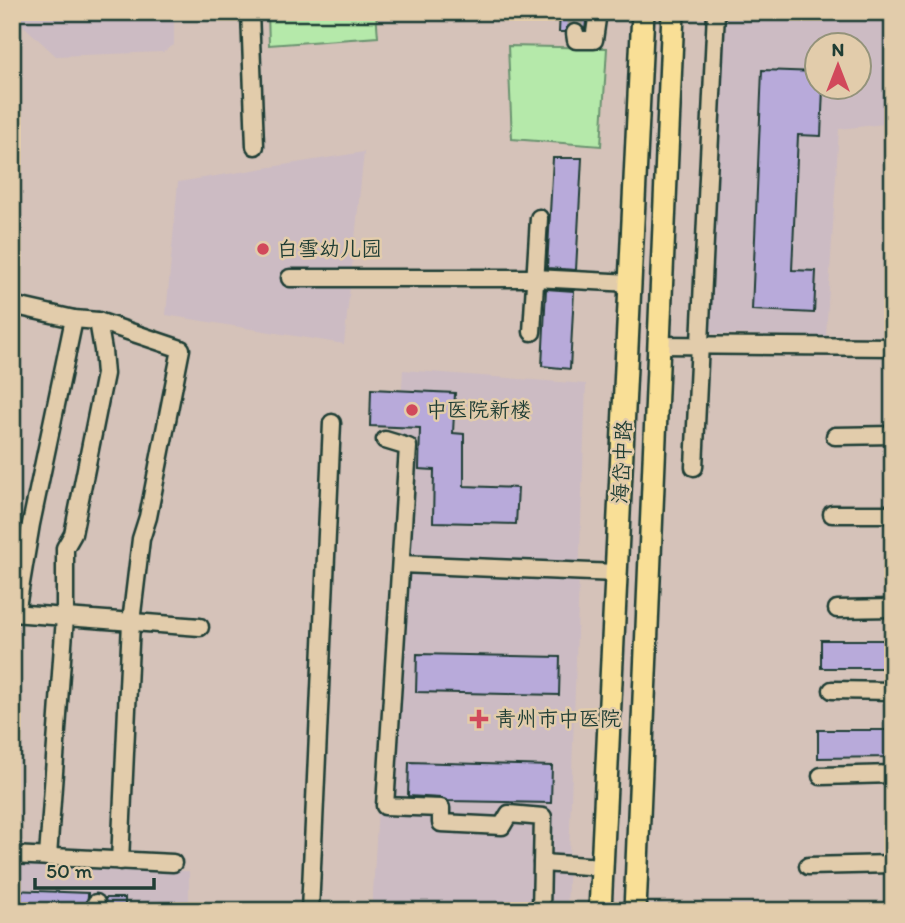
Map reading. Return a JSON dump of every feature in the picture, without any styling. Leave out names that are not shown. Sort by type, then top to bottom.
[{"type":"main road","name":"海岱中路","points":[[600,911],[643,12]]},
{"type":"main road","name":"海岱中路","points":[[635,911],[673,12]]},
{"type":"street","points":[[250,12],[255,146]]},
{"type":"street","points":[[576,33],[576,40],[594,40],[598,12]]},
{"type":"street","points":[[694,467],[716,12]]},
{"type":"street","points":[[532,332],[539,218]]},
{"type":"street","points":[[290,278],[536,278],[631,284]]},
{"type":"street","points":[[12,305],[74,319],[98,321],[181,349],[148,517],[141,539],[131,622],[120,861]]},
{"type":"street","points":[[74,319],[14,613],[200,627]]},
{"type":"street","points":[[48,857],[65,617],[65,548],[73,534],[104,374],[98,321]]},
{"type":"street","points":[[659,345],[893,347]]},
{"type":"street","points":[[310,911],[332,423]]},
{"type":"street","points":[[835,436],[893,435]]},
{"type":"street","points":[[385,440],[408,447],[385,806],[441,808],[441,823],[502,826],[509,814],[542,817],[541,911]]},
{"type":"street","points":[[832,514],[893,514]]},
{"type":"street","points":[[401,564],[616,573]]},
{"type":"street","points":[[836,609],[893,608]]},
{"type":"street","points":[[832,690],[893,691]]},
{"type":"street","points":[[821,776],[893,774]]},
{"type":"street","points":[[12,855],[173,863]]},
{"type":"street","points":[[542,863],[602,867]]},
{"type":"street","points":[[808,866],[893,864]]},
{"type":"shaded area","points":[[14,12],[174,12],[174,45],[163,52],[56,56],[13,16]]},
{"type":"shaded area","points":[[720,12],[893,12],[893,123],[839,129],[826,336],[709,334]]},
{"type":"shaded area","name":"白雪幼儿园","points":[[364,152],[344,344],[166,315],[178,182]]},
{"type":"shaded area","name":"青州市中医院","points":[[403,370],[586,384],[567,911],[372,911]]},
{"type":"shaded area","points":[[12,864],[189,871],[189,911],[12,911]]},
{"type":"green space","points":[[268,12],[376,12],[378,37],[269,45]]},
{"type":"green space","points":[[508,46],[607,48],[601,146],[512,139]]},
{"type":"building","points":[[560,12],[587,12],[585,30],[580,24],[574,23],[568,25],[565,32],[559,32]]},
{"type":"building","points":[[762,70],[804,72],[804,102],[822,102],[821,136],[798,135],[792,270],[816,271],[814,313],[752,310]]},
{"type":"building","points":[[553,158],[582,158],[576,270],[547,268]]},
{"type":"building","points":[[546,289],[574,291],[570,369],[542,366]]},
{"type":"building","points":[[371,389],[455,393],[453,433],[464,434],[464,486],[518,488],[516,524],[433,522],[434,470],[419,469],[420,428],[370,426]]},
{"type":"building","points":[[821,640],[893,640],[893,668],[821,668]]},
{"type":"building","points":[[417,654],[560,657],[559,695],[416,692]]},
{"type":"building","points":[[818,730],[893,730],[893,757],[818,758]]},
{"type":"building","points":[[409,762],[552,766],[551,803],[448,801],[441,798],[408,796]]},
{"type":"building","points":[[12,890],[88,893],[86,911],[12,911]]},
{"type":"building","points":[[105,898],[125,898],[125,911],[107,911]]},
{"type":"tunnel","points":[[575,33],[576,12]]},
{"type":"place","name":"白雪幼儿园","points":[[263,249]]},
{"type":"place","name":"中医院新楼","points":[[412,410]]},
{"type":"place","name":"青州市中医院","points":[[479,719]]}]
